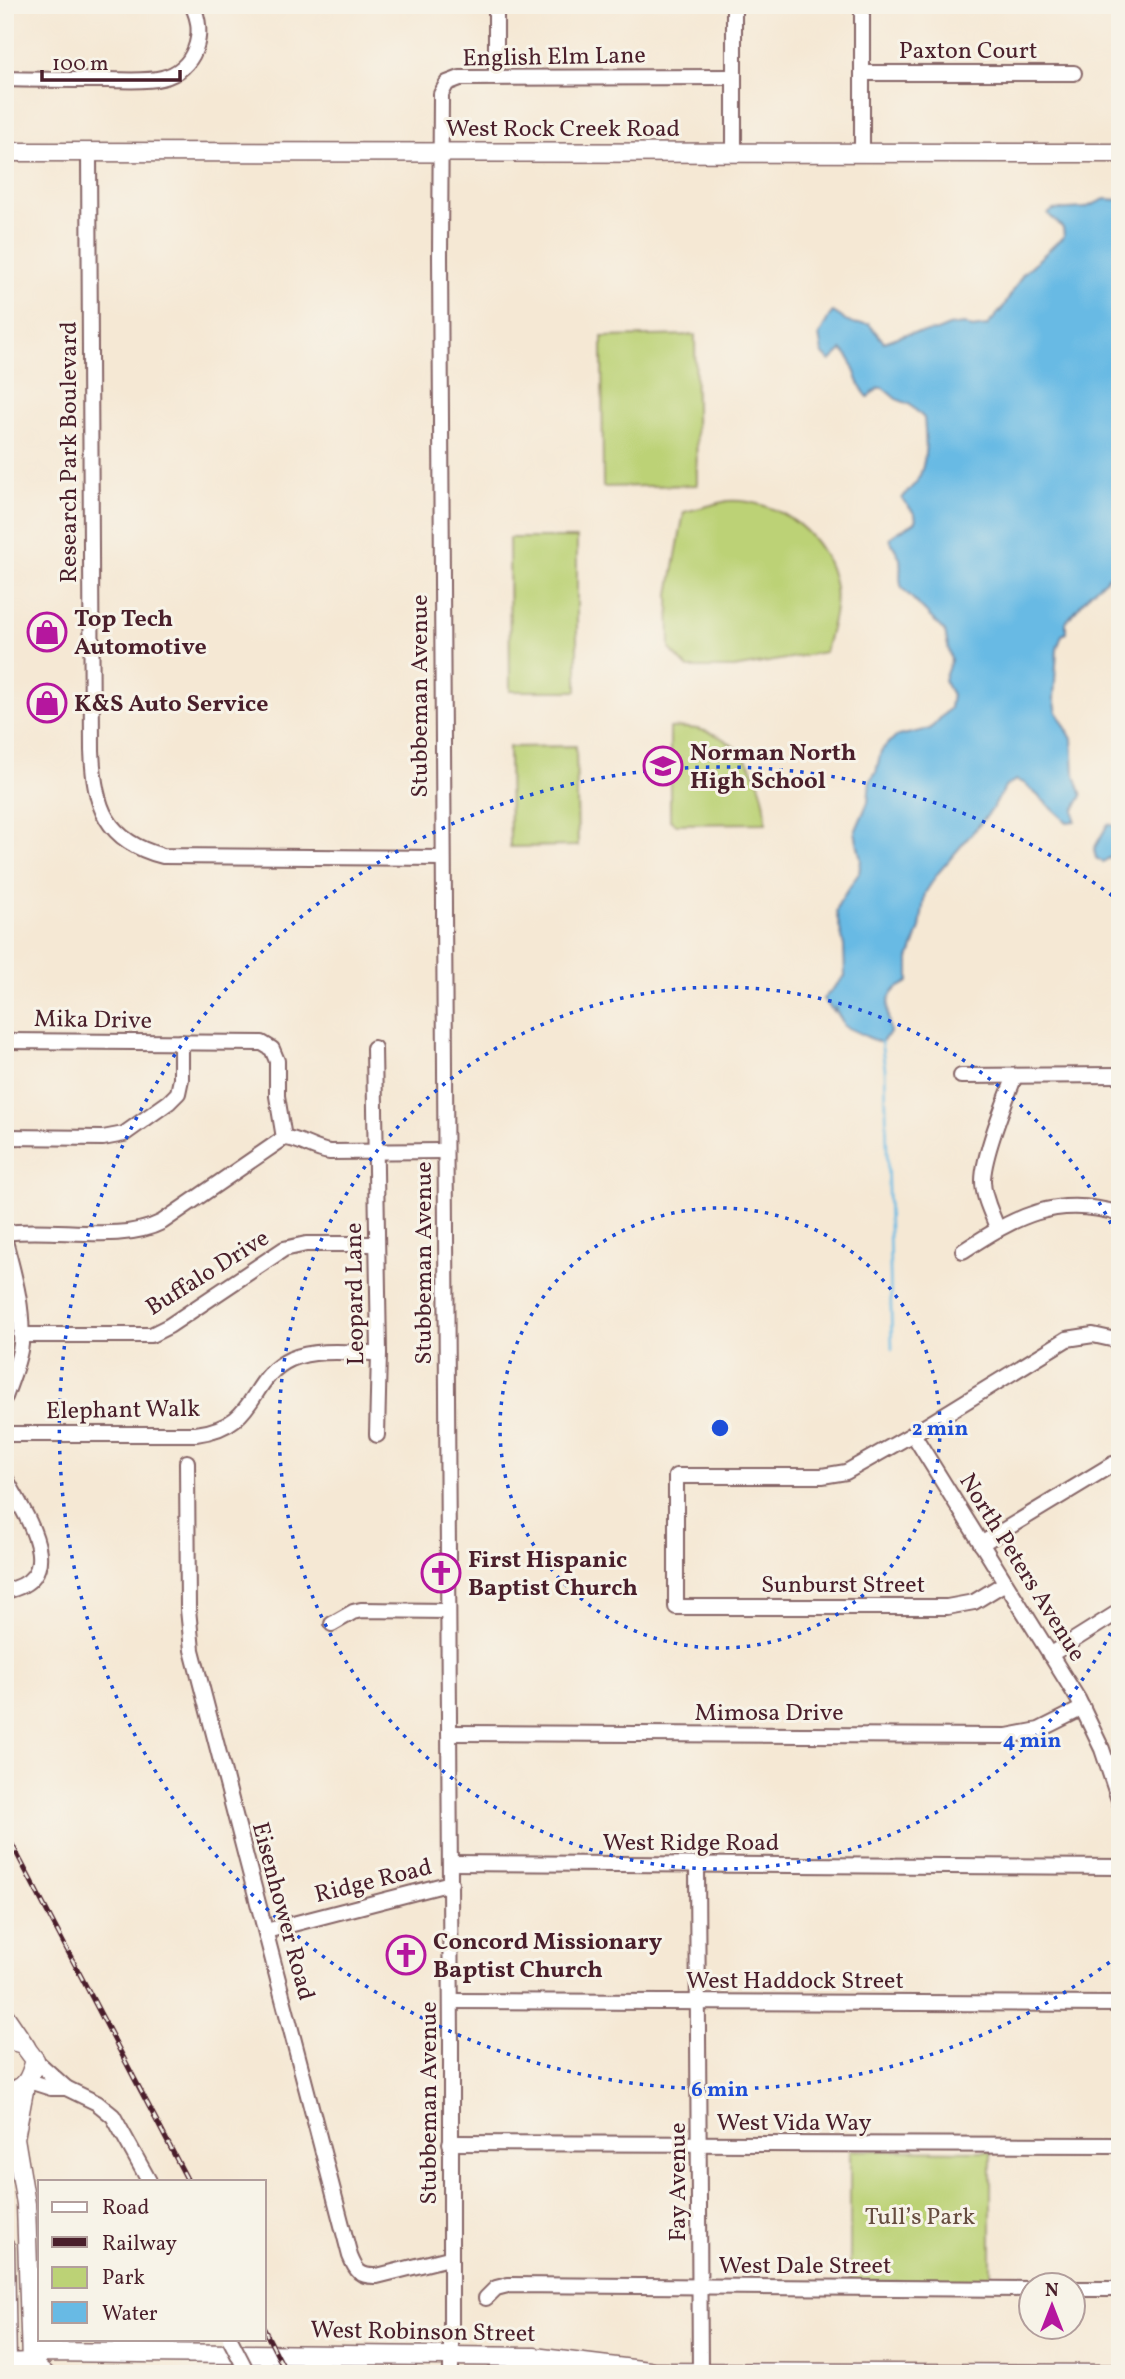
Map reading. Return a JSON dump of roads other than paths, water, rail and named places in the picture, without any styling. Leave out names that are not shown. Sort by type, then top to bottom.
[{"type":"main road","name":"West Rock Creek Road","points":[[5,152],[1120,153]]},
{"type":"main road","points":[[5,2017],[31,2053],[15,2138],[26,2204],[36,2370]]},
{"type":"main road","points":[[5,2039],[15,2040],[31,2053]]},
{"type":"main road","points":[[5,2092],[15,2091],[27,2083]]},
{"type":"main road","points":[[5,2247],[7,2366]]},
{"type":"main road","name":"West Robinson Street","points":[[7,2366],[36,2370],[43,2352],[552,2358],[649,2371],[700,2373],[1120,2374]]},
{"type":"main road","name":"West Robinson Street","points":[[607,2374],[649,2371]]},
{"type":"street","points":[[5,79],[162,78],[179,71],[195,52],[199,23],[192,5]]},
{"type":"street","points":[[496,5],[496,78]]},
{"type":"street","points":[[734,5],[734,153]]},
{"type":"street","points":[[862,5],[862,153]]},
{"type":"street","name":"Paxton Court","points":[[862,73],[1073,73]]},
{"type":"street","name":"English Elm Lane","points":[[440,153],[442,94],[447,82],[460,78],[734,77]]},
{"type":"street","name":"Research Park Boulevard","points":[[89,152],[92,750],[94,784],[105,817],[115,831],[132,845],[163,856],[443,858]]},
{"type":"street","name":"Stubbeman Avenue","points":[[440,153],[447,1611],[451,1883],[451,2374]]},
{"type":"street","name":"Mika Drive","points":[[5,1041],[256,1042],[272,1049],[277,1061],[277,1096],[284,1138]]},
{"type":"street","points":[[5,1137],[103,1138],[124,1134],[178,1093],[181,1079],[181,1042]]},
{"type":"street","name":"Leopard Lane","points":[[374,1048],[375,1244],[379,1353],[377,1435]]},
{"type":"street","points":[[961,1076],[1120,1076]]},
{"type":"street","points":[[998,1228],[986,1200],[983,1180],[1015,1076]]},
{"type":"street","points":[[5,1233],[146,1230],[162,1222],[284,1138],[294,1139],[320,1150],[445,1151]]},
{"type":"street","points":[[964,1251],[998,1228],[1026,1215],[1055,1208],[1082,1208],[1120,1214]]},
{"type":"street","points":[[5,1241],[17,1288],[21,1335],[17,1362],[5,1397]]},
{"type":"street","name":"Buffalo Drive","points":[[21,1335],[151,1335],[169,1326],[284,1249],[306,1244],[375,1244]]},
{"type":"street","points":[[913,1434],[1073,1337],[1099,1336],[1120,1341]]},
{"type":"street","name":"Elephant Walk","points":[[5,1434],[196,1434],[216,1431],[240,1417],[272,1373],[290,1360],[314,1354],[379,1353]]},
{"type":"street","name":"Sunburst Street","points":[[913,1434],[862,1464],[830,1476],[676,1476],[676,1607],[947,1607],[974,1602],[1005,1583]]},
{"type":"street","name":"North Peters Avenue","points":[[913,1434],[1113,1756],[1120,1803]]},
{"type":"street","name":"Eisenhower Road","points":[[187,1462],[190,1638],[353,2263],[365,2277],[449,2258]]},
{"type":"street","points":[[981,1544],[1113,1464]]},
{"type":"street","points":[[5,1477],[34,1534],[39,1546],[40,1560],[32,1579],[17,1588],[5,1591]]},
{"type":"street","points":[[332,1625],[361,1610],[447,1611]]},
{"type":"street","points":[[1050,1655],[1120,1611]]},
{"type":"street","name":"Mimosa Drive","points":[[449,1733],[1007,1736],[1039,1730],[1083,1709]]},
{"type":"street","name":"West Ridge Road","points":[[450,1863],[1120,1867]]},
{"type":"street","name":"Fay Avenue","points":[[697,1864],[700,2373]]},
{"type":"street","name":"Ridge Road","points":[[266,1931],[451,1883]]},
{"type":"street","name":"West Haddock Street","points":[[451,2001],[1120,2004]]},
{"type":"street","points":[[31,2053],[65,2088],[114,2116],[148,2180]]},
{"type":"street","points":[[27,2083],[65,2088]]},
{"type":"street","name":"West Vida Way","points":[[450,2143],[1120,2146]]},
{"type":"street","name":"West Dale Street","points":[[486,2298],[496,2288],[508,2285],[1016,2289]]},
{"type":"street","points":[[1086,2289],[1120,2289]]},
{"type":"street","points":[[231,2340],[248,2374]]},
{"type":"water","points":[[1105,199],[1120,200],[1120,567],[1090,593],[1066,622],[1066,633],[1062,635],[1057,649],[1054,698],[1057,712],[1072,739],[1074,772],[1082,796],[1074,810],[1075,821],[1067,822],[1024,783],[1016,780],[1006,786],[991,811],[938,873],[925,893],[920,928],[909,959],[909,981],[891,994],[888,1010],[890,1033],[878,1042],[844,1026],[835,1008],[834,1012],[823,999],[845,976],[844,946],[836,912],[859,873],[861,860],[855,832],[868,802],[870,780],[876,772],[881,751],[898,736],[930,729],[950,708],[952,695],[944,680],[951,660],[945,632],[902,588],[900,559],[890,538],[916,521],[915,514],[902,499],[921,474],[926,442],[924,418],[909,404],[896,399],[883,388],[868,397],[847,355],[842,350],[830,361],[822,353],[819,335],[833,312],[852,324],[869,324],[884,342],[906,334],[937,331],[949,326],[987,326],[1003,308],[1023,274],[1064,236],[1063,228],[1048,214],[1053,210],[1085,208]]},
{"type":"water","points":[[1108,824],[1115,826],[1120,835],[1120,850],[1103,862],[1096,858],[1094,849]]},
{"type":"waterway","points":[[881,1042],[885,1069],[892,1349]]},
{"type":"railway","points":[[5,1831],[187,2180]]},
{"type":"railway","points":[[266,2333],[287,2374]]},
{"type":"place","name":"Top Tech Automotive","points":[[47,632]]},
{"type":"place","name":"K&S Auto Service","points":[[47,703]]},
{"type":"place","name":"Norman North High School","points":[[663,766]]},
{"type":"place","name":"First Hispanic Baptist Church","points":[[441,1573]]},
{"type":"place","name":"Concord Missionary Baptist Church","points":[[406,1955]]},
{"type":"park label","name":"Tull’s Park","points":[[920,2216]]}]
